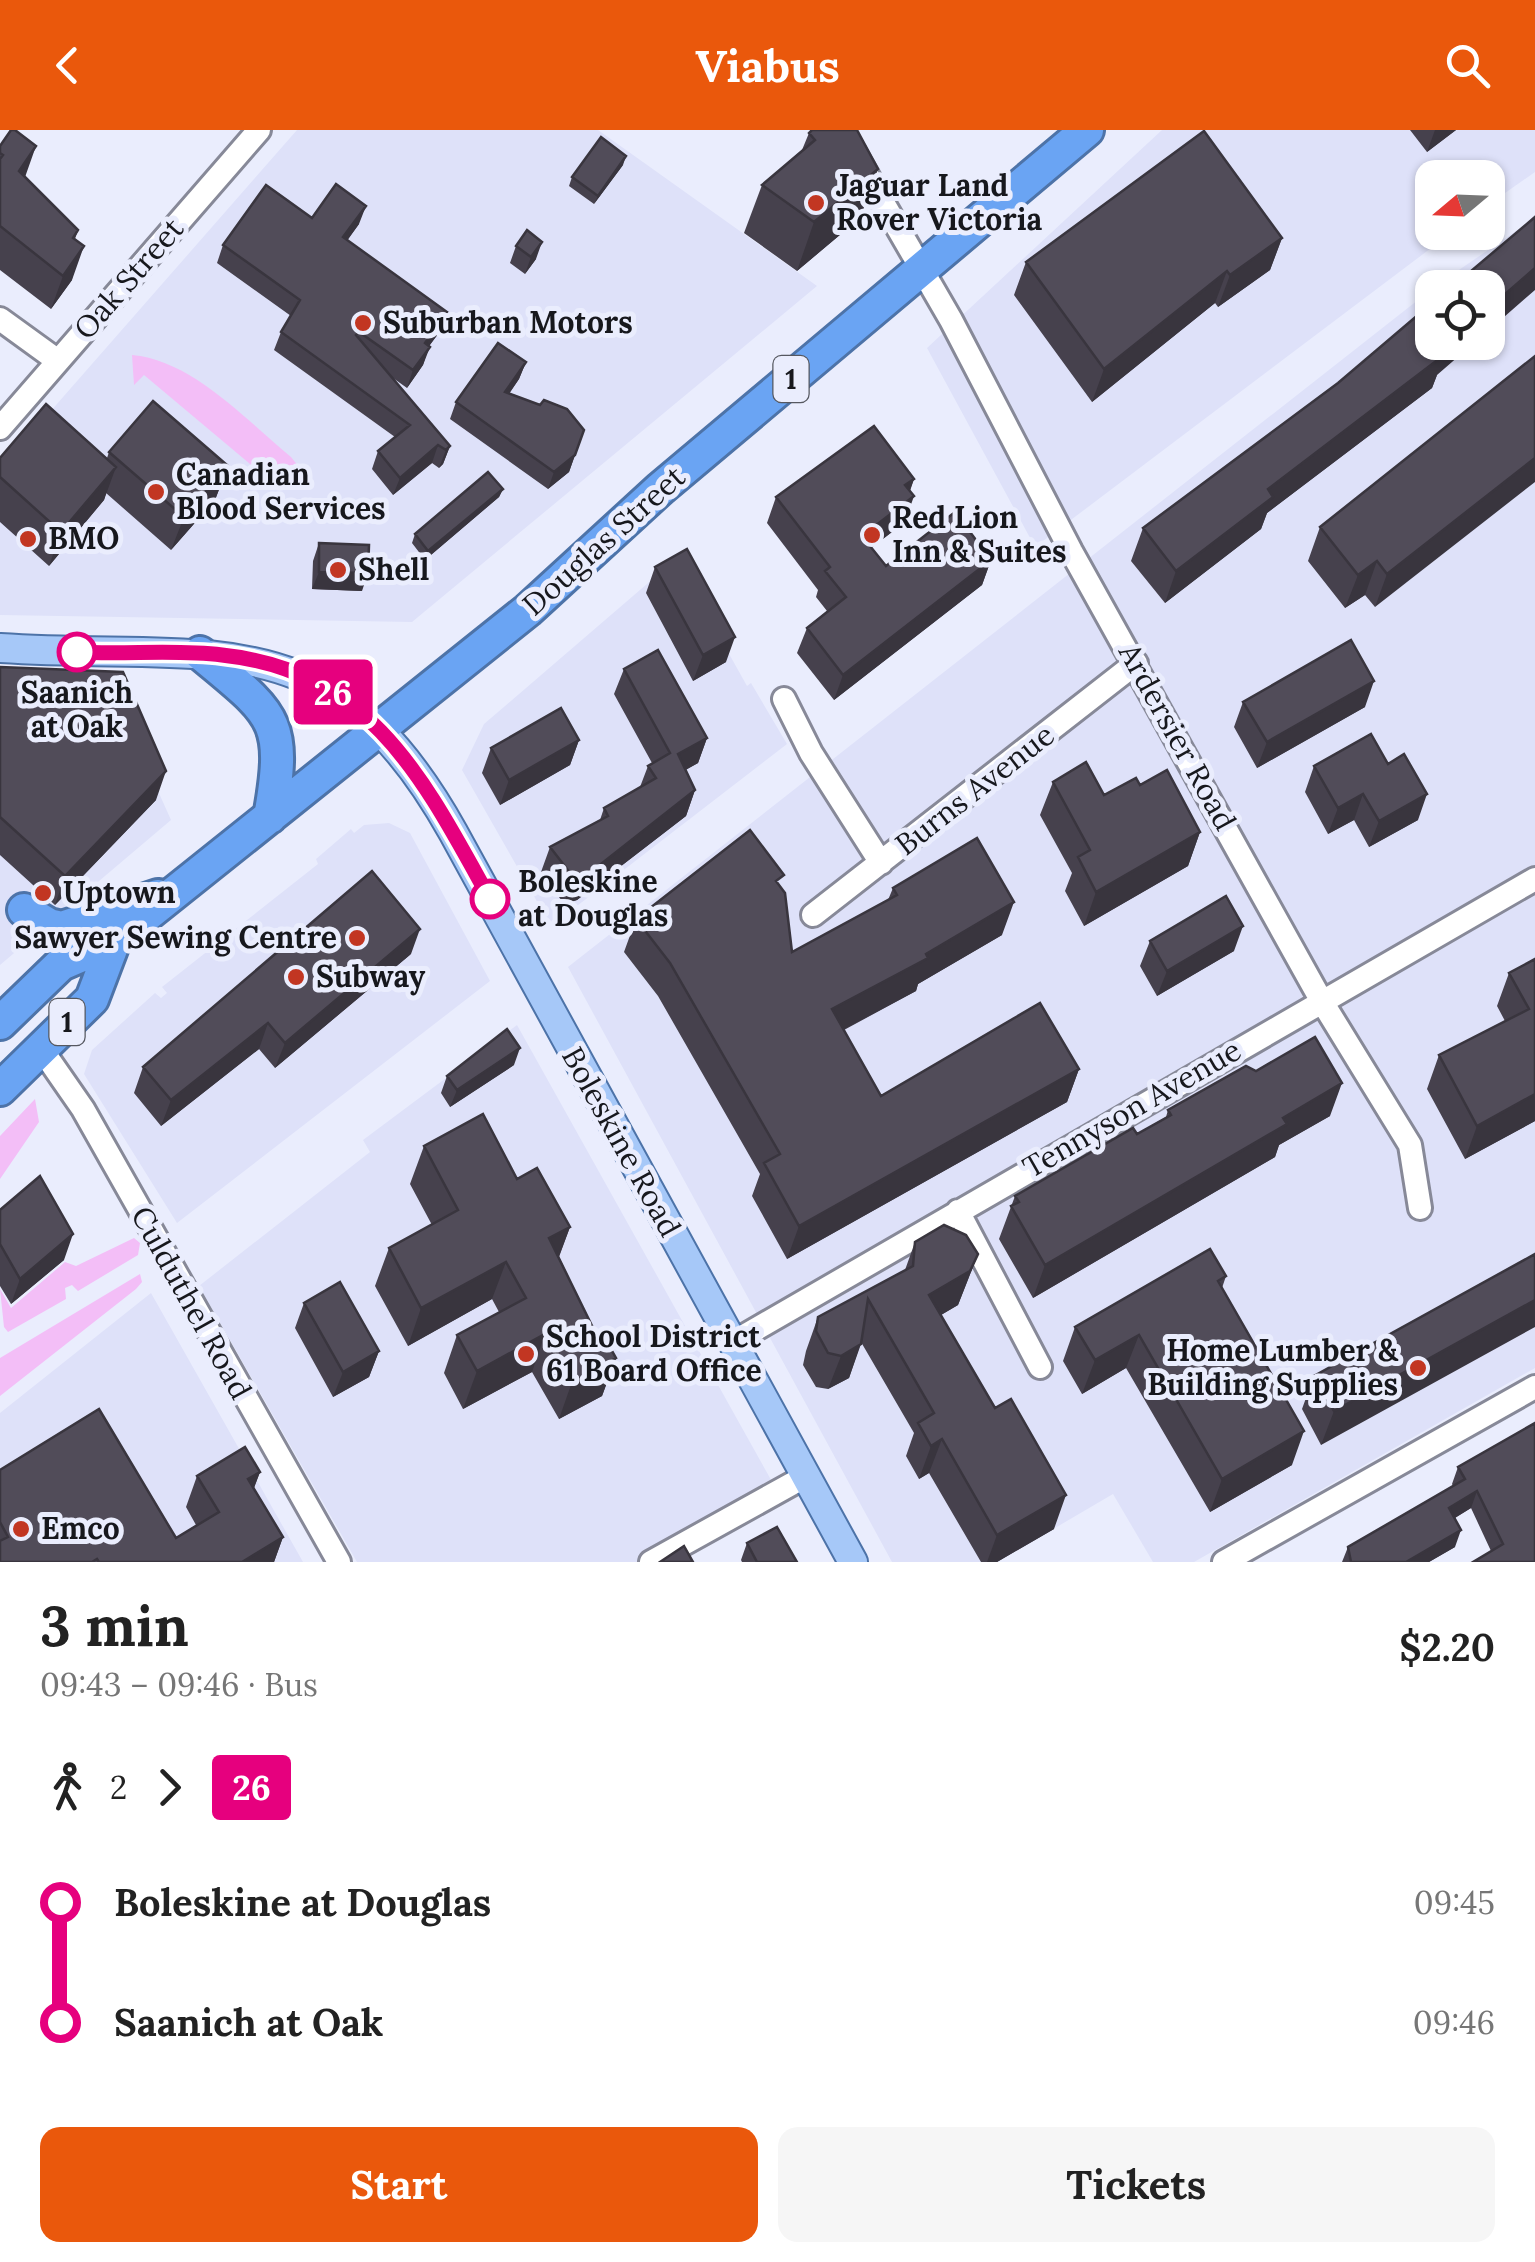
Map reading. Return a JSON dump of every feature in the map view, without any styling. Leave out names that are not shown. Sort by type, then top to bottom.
[{"type":"highway","name":"Douglas Street","points":[[0,1023],[61,964],[114,941],[528,610],[660,490],[1086,130]]},
{"type":"highway","points":[[200,653],[264,709],[278,734],[280,764],[270,817]]},
{"type":"highway","points":[[24,910],[49,925],[70,926],[181,888]]},
{"type":"highway","name":"1","points":[[0,1089],[92,999],[114,941]]},
{"type":"main road","name":"Boleskine Road","points":[[0,648],[200,653],[256,660],[296,673],[337,695],[380,730],[429,789],[853,1562]]},
{"type":"street","name":"Oak Street","points":[[0,428],[259,130]]},
{"type":"street","name":"Ardersier Road","points":[[841,130],[1321,1000],[1410,1145],[1420,1208]]},
{"type":"street","points":[[0,319],[58,361]]},
{"type":"street","name":"Burns Avenue","points":[[813,915],[1136,664]]},
{"type":"street","points":[[784,699],[810,754],[882,863]]},
{"type":"street","name":"Tennyson Avenue","points":[[732,1344],[1321,1000],[1535,880]]},
{"type":"street","name":"Culduthel Road","points":[[40,1047],[83,1109],[339,1562]]},
{"type":"street","points":[[958,1210],[1040,1367]]},
{"type":"street","points":[[1224,1562],[1535,1387]]},
{"type":"street","points":[[651,1562],[806,1476]]},
{"type":"shaded area","points":[[297,130],[598,130],[817,286],[412,622],[0,615],[0,469]]},
{"type":"shaded area","points":[[1162,130],[1535,130],[1535,172],[1505,193],[1505,160],[1415,160],[1415,250],[1428,250],[1035,547],[927,348]]},
{"type":"shaded area","points":[[1535,218],[1535,1368],[1194,1562],[1153,1562],[1113,1494],[997,1562],[892,1562],[568,967],[1415,302],[1415,360],[1505,360],[1505,270],[1459,270],[1488,250],[1505,250],[1505,238]]},
{"type":"shaded area","points":[[132,355],[176,368],[217,394],[291,457],[299,467],[296,481],[281,487],[269,480],[144,375],[134,385]]},
{"type":"shaded area","points":[[676,559],[747,686],[751,683],[787,744],[551,926],[462,770],[484,724]]},
{"type":"shaded area","name":"Uptown","points":[[0,695],[116,697],[171,820],[0,965]]},
{"type":"shaded area","points":[[389,823],[410,833],[490,981],[177,1223],[84,1074],[92,1050],[155,993],[161,998],[167,993],[162,987],[318,864],[316,859],[351,829],[354,833],[364,825]]},
{"type":"shaded area","points":[[517,1025],[775,1487],[638,1562],[357,1562],[199,1286],[370,1152],[363,1140]]},
{"type":"shaded area","points":[[35,1099],[39,1122],[0,1179],[0,1136]]},
{"type":"shaded area","points":[[134,1238],[140,1243],[138,1255],[78,1291],[72,1285],[65,1288],[66,1299],[8,1332],[4,1327],[0,1289],[11,1308],[65,1262],[76,1266]]},
{"type":"shaded area","points":[[140,1274],[142,1282],[136,1289],[0,1396],[0,1358]]},
{"type":"shaded area","points":[[151,1293],[303,1562],[0,1562],[0,1413]]},
{"type":"building","points":[[11,130],[36,146],[19,171],[78,230],[73,238],[84,246],[63,276],[0,226],[0,146]]},
{"type":"building","points":[[857,130],[878,169],[814,222],[762,185],[815,140],[809,133]]},
{"type":"building","points":[[1204,131],[1282,238],[1230,275],[1227,271],[1104,369],[1026,262]]},
{"type":"building","points":[[601,137],[626,156],[598,196],[572,177]]},
{"type":"building","name":"Suburban Motors","points":[[336,184],[366,206],[343,237],[447,312],[425,343],[430,347],[413,370],[359,332],[356,335],[450,446],[446,450],[438,445],[400,478],[378,451],[410,425],[281,332],[300,300],[223,245],[266,185],[312,218]]},
{"type":"building","points":[[1535,217],[1535,268],[1505,294],[1505,270],[1472,270],[1496,250],[1505,250],[1505,242]]},
{"type":"building","points":[[527,230],[542,242],[531,257],[516,246]]},
{"type":"building","points":[[1415,317],[1415,360],[1437,360],[1268,489],[1273,497],[1176,571],[1143,528],[1338,383]]},
{"type":"building","points":[[498,343],[526,362],[505,392],[540,405],[544,400],[567,409],[584,430],[575,455],[554,472],[456,402]]},
{"type":"building","points":[[1535,356],[1535,458],[1387,574],[1377,561],[1358,575],[1320,527]]},
{"type":"building","points":[[153,401],[228,466],[184,517],[109,452]]},
{"type":"building","points":[[46,404],[116,467],[61,532],[0,477],[0,458]]},
{"type":"building","points":[[874,426],[914,479],[905,485],[914,496],[862,536],[886,566],[955,512],[991,560],[843,675],[807,628],[846,597],[825,571],[830,567],[776,497]]},
{"type":"building","points":[[488,472],[503,489],[428,551],[415,534]]},
{"type":"building","points":[[319,543],[369,545],[368,573],[319,572]]},
{"type":"building","points":[[687,549],[735,637],[703,655],[655,567]]},
{"type":"building","points":[[1351,640],[1374,681],[1267,742],[1243,702]]},
{"type":"building","points":[[658,650],[707,738],[678,754],[695,790],[587,875],[574,878],[550,847],[608,816],[604,808],[656,778],[648,766],[670,753],[624,669]]},
{"type":"building","name":"Uptown","points":[[0,667],[123,672],[166,771],[65,876],[0,817]]},
{"type":"building","points":[[561,708],[579,740],[509,780],[491,748]]},
{"type":"building","points":[[1371,734],[1388,764],[1404,754],[1427,794],[1379,821],[1363,794],[1338,808],[1314,766]]},
{"type":"building","points":[[1086,762],[1104,795],[1136,778],[1140,785],[1167,770],[1200,832],[1096,892],[1078,857],[1090,850],[1053,782]]},
{"type":"building","points":[[750,830],[784,875],[776,881],[785,893],[792,952],[897,895],[893,888],[977,838],[1014,902],[926,954],[928,958],[832,1009],[881,1096],[1040,1003],[1079,1069],[799,1226],[764,1163],[780,1154],[670,963],[636,919]]},
{"type":"building","points":[[372,871],[420,929],[285,1043],[268,1023],[171,1100],[143,1067]]},
{"type":"building","points":[[1226,896],[1243,926],[1167,971],[1150,941]]},
{"type":"building","points":[[1535,959],[1535,1094],[1477,1126],[1439,1055],[1529,1009],[1509,973]]},
{"type":"building","points":[[507,1029],[520,1048],[457,1090],[447,1076]]},
{"type":"building","points":[[1315,1037],[1342,1083],[1283,1118],[1287,1124],[1045,1265],[1011,1206],[1019,1202],[1015,1196],[1133,1128],[1137,1134],[1171,1115],[1168,1110],[1246,1066],[1256,1071]]},
{"type":"building","points":[[483,1114],[517,1179],[537,1168],[570,1227],[549,1238],[598,1338],[603,1335],[616,1358],[572,1382],[545,1334],[477,1371],[457,1335],[526,1298],[506,1262],[421,1308],[389,1248],[458,1210],[424,1146]]},
{"type":"building","points":[[40,1176],[73,1234],[20,1279],[0,1244],[0,1210]]},
{"type":"building","points":[[944,1225],[966,1235],[978,1254],[970,1271],[929,1295],[995,1408],[1011,1399],[1066,1495],[997,1535],[942,1439],[931,1446],[918,1423],[934,1413],[868,1299],[861,1344],[841,1356],[828,1353],[816,1331],[818,1317],[913,1266],[915,1242]]},
{"type":"building","points":[[1210,1249],[1226,1276],[1218,1281],[1304,1431],[1222,1479],[1139,1335],[1095,1360],[1075,1327]]},
{"type":"building","points":[[1535,1254],[1535,1300],[1334,1411],[1314,1376]]},
{"type":"building","points":[[340,1282],[379,1351],[343,1372],[304,1303]]},
{"type":"building","points":[[99,1409],[176,1538],[219,1512],[197,1476],[245,1447],[260,1472],[248,1479],[283,1537],[242,1562],[0,1562],[0,1541],[8,1537],[0,1522],[0,1470]]},
{"type":"building","points":[[1535,1423],[1535,1562],[1473,1562],[1503,1544],[1477,1491],[1449,1508],[1461,1530],[1406,1562],[1351,1562],[1348,1547],[1465,1479],[1458,1467]]},
{"type":"building","points":[[777,1527],[797,1562],[757,1562],[747,1543]]},
{"type":"building","points":[[684,1546],[693,1562],[660,1562]]},
{"type":"bus line","name":"26","points":[[77,652],[220,654],[275,665],[321,685],[351,705],[411,762],[490,899]]},
{"type":"place","name":"Jaguar Land Rover Victoria","points":[[816,203]]},
{"type":"place","name":"Suburban Motors","points":[[363,323]]},
{"type":"place","name":"Canadian Blood Services","points":[[156,492]]},
{"type":"place","name":"Red Lion Inn & Suites","points":[[872,535]]},
{"type":"place","name":"BMO","points":[[28,539]]},
{"type":"place","name":"Shell","points":[[338,570]]},
{"type":"place","name":"Saanich at Oak","points":[[77,652]]},
{"type":"place","name":"Uptown","points":[[43,893]]},
{"type":"place","name":"Boleskine at Douglas","points":[[490,899]]},
{"type":"place","name":"Sawyer Sewing Centre","points":[[357,938]]},
{"type":"place","name":"Subway","points":[[296,977]]},
{"type":"place","name":"School District 61 Board Office","points":[[526,1354]]},
{"type":"place","name":"Home Lumber & Building Supplies","points":[[1418,1368]]},
{"type":"place","name":"Emco","points":[[21,1529]]}]
